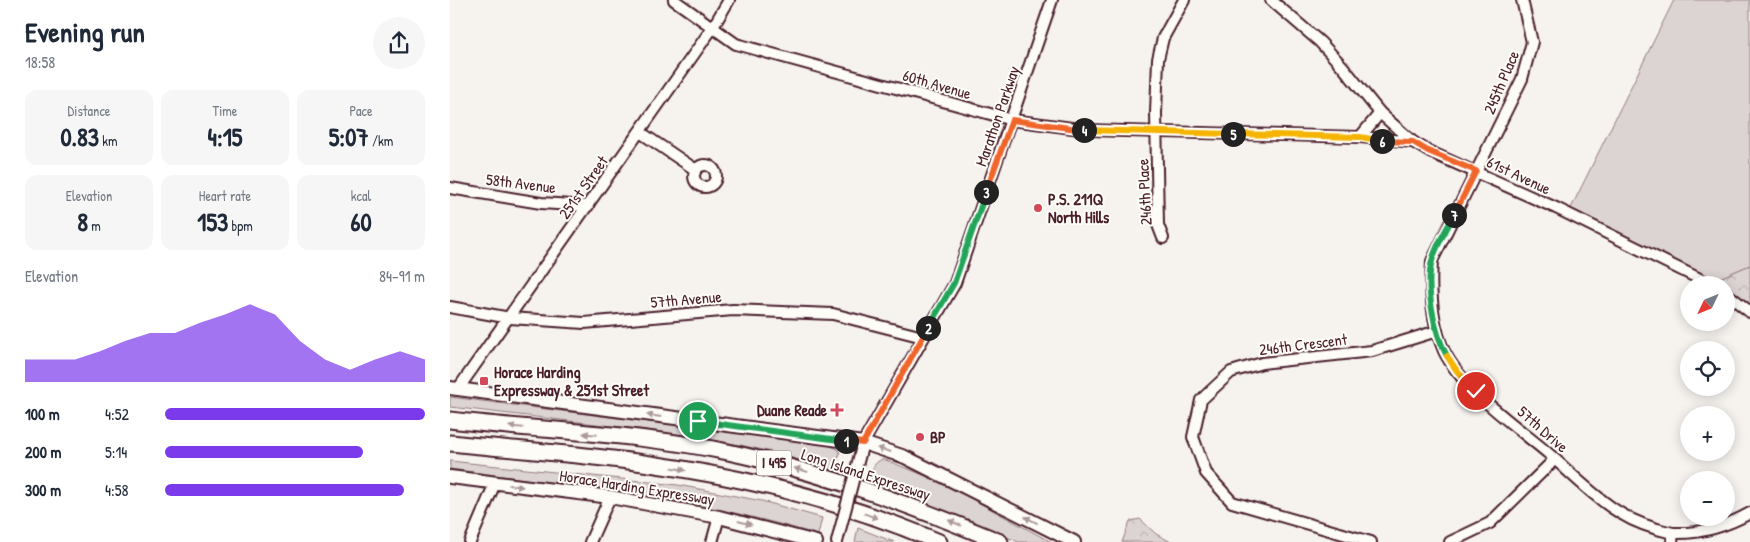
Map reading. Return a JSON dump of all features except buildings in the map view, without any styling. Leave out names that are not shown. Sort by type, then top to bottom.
[{"type":"highway","name":"Long Island Expressway","points":[[450,418],[495,425],[648,439],[726,452],[795,468],[866,489],[1000,542]]},
{"type":"highway","name":"I 495","points":[[450,442],[649,463],[722,476],[788,492],[857,512],[939,542]]},
{"type":"main road","points":[[454,389],[863,443],[905,457],[1074,542]]},
{"type":"main road","name":"Horace Harding Expressway","points":[[450,477],[610,498],[719,516],[816,542]]},
{"type":"street","name":"60th Avenue","points":[[674,0],[736,44],[1012,120],[1087,130],[1157,130],[1314,138],[1360,137],[1413,142]]},
{"type":"street","name":"251st Street","points":[[454,389],[510,318],[713,26],[729,0]]},
{"type":"street","name":"Marathon Parkway","points":[[837,542],[863,443],[954,283],[1052,0]]},
{"type":"street","name":"246th Place","points":[[1163,238],[1158,225],[1158,59],[1163,38],[1184,0]]},
{"type":"street","name":"61st Avenue","points":[[1271,0],[1320,42],[1380,113],[1413,142],[1428,151],[1476,171],[1693,276]]},
{"type":"street","name":"245th Place","points":[[1476,171],[1522,79],[1530,58],[1532,42],[1522,0]]},
{"type":"street","points":[[1360,137],[1380,113]]},
{"type":"street","points":[[640,132],[696,170]]},
{"type":"street","name":"57th Drive","points":[[1476,171],[1432,261],[1430,294],[1437,331],[1444,350],[1457,371],[1476,391],[1620,513],[1672,537],[1727,524],[1750,513]]},
{"type":"street","name":"58th Avenue","points":[[450,188],[531,202],[588,206]]},
{"type":"street","points":[[1735,301],[1750,312]]},
{"type":"street","name":"57th Avenue","points":[[450,308],[510,318],[584,323],[733,310],[833,314],[923,337]]},
{"type":"street","name":"246th Crescent","points":[[1371,542],[1232,502],[1206,473],[1193,437],[1201,400],[1231,372],[1262,362],[1372,351],[1437,331]]},
{"type":"street","points":[[1450,542],[1490,523],[1555,459]]},
{"type":"street","points":[[470,542],[495,483]]},
{"type":"street","points":[[590,542],[610,498]]},
{"type":"street","points":[[712,542],[719,516]]},
{"type":"green space","points":[[1674,0],[1750,0],[1750,265],[1724,276],[1694,276],[1568,214]]},
{"type":"green space","points":[[1750,265],[1750,309],[1735,297],[1735,276],[1724,276]]},
{"type":"green space","points":[[450,397],[825,444],[838,449],[840,453],[834,471],[777,453],[735,444],[647,430],[450,407]]},
{"type":"green space","points":[[883,459],[941,482],[1051,542],[1019,542],[871,481],[872,470]]},
{"type":"green space","points":[[450,461],[678,485],[762,501],[822,518],[818,535],[773,522],[682,502],[450,469]]},
{"type":"green space","points":[[1140,519],[1156,534],[1171,542],[1122,542],[1130,521]]},
{"type":"green space","points":[[858,528],[894,542],[855,542]]},
{"type":"place","name":"P.S. 211Q North Hills","points":[[1038,208]]},
{"type":"place","name":"Horace Harding Expressway & 251st Street","points":[[484,381]]},
{"type":"place","name":"Duane Reade","points":[[837,410]]},
{"type":"place","name":"BP","points":[[920,437]]},
{"type":"route","points":[[698,421],[863,443],[954,283],[1012,120],[1087,130],[1157,130],[1314,138],[1360,137],[1381,141],[1413,142],[1428,151],[1476,171],[1432,261],[1430,294],[1437,331],[1444,350],[1457,371],[1476,391]]}]
